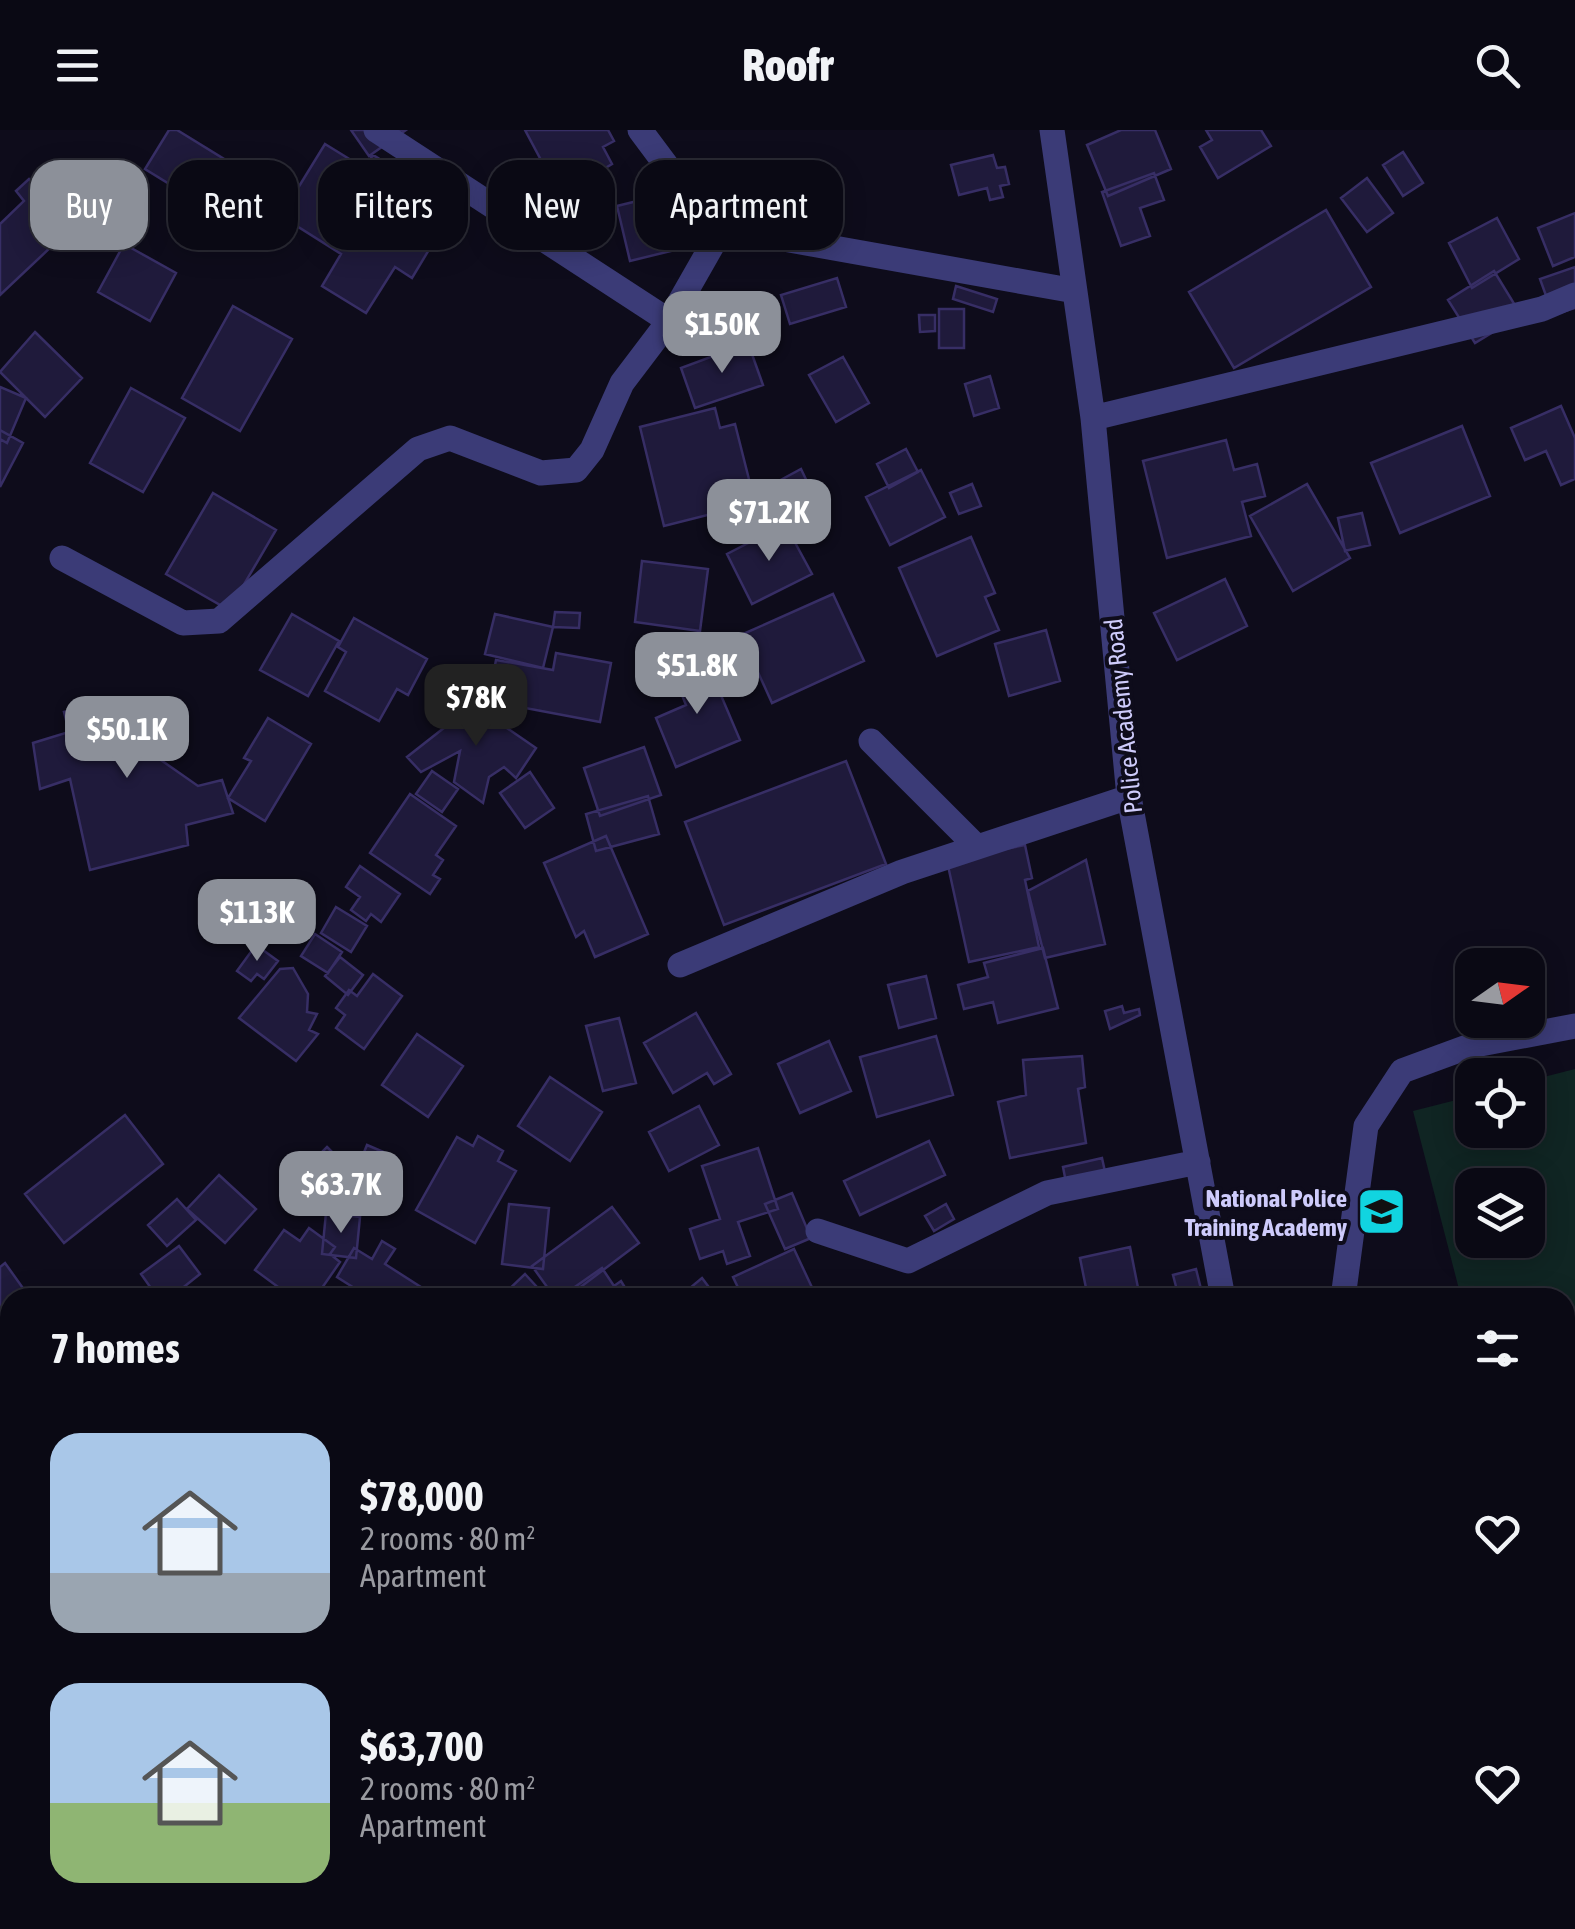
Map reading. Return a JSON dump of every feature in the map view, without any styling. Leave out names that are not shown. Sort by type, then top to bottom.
[{"type":"street","points":[[376,130],[669,321]]},
{"type":"street","points":[[640,130],[662,160]]},
{"type":"street","name":"Police Academy Road","points":[[1052,130],[1093,418],[1129,797],[1221,1288]]},
{"type":"street","points":[[843,249],[1075,290]]},
{"type":"street","points":[[62,558],[184,623],[219,621],[418,449],[450,438],[541,473],[576,470],[592,450],[622,383],[669,321],[709,250]]},
{"type":"street","points":[[1093,418],[1542,309],[1575,295]]},
{"type":"street","points":[[871,742],[978,846]]},
{"type":"street","points":[[680,965],[902,872],[1129,797]]},
{"type":"street","points":[[1344,1288],[1366,1126],[1402,1071],[1470,1046],[1575,1026]]},
{"type":"street","points":[[818,1231],[908,1262],[1047,1193],[1198,1162]]},
{"type":"green space","points":[[1575,1069],[1575,1288],[1459,1288],[1413,1111],[1455,1100],[1455,1148],[1545,1148],[1545,1077]]},
{"type":"building","points":[[169,130],[177,130],[224,159],[168,160],[168,183],[148,171],[148,164]]},
{"type":"building","points":[[351,130],[406,130],[369,156]]},
{"type":"building","points":[[525,130],[608,130],[614,141],[603,147],[610,160],[541,160]]},
{"type":"building","points":[[1121,130],[1155,130],[1171,169],[1108,196],[1087,145]]},
{"type":"building","points":[[1206,130],[1261,130],[1271,146],[1218,178],[1200,147],[1212,140]]},
{"type":"building","points":[[325,144],[351,160],[318,160],[318,239],[298,227],[298,188]]},
{"type":"building","points":[[1403,152],[1423,183],[1403,196],[1383,165]]},
{"type":"building","points":[[993,155],[997,168],[1005,167],[1009,184],[1000,186],[1003,197],[990,200],[987,188],[959,195],[951,165]]},
{"type":"building","points":[[1154,173],[1164,200],[1140,208],[1150,236],[1121,246],[1102,192]]},
{"type":"building","points":[[1367,178],[1393,213],[1367,232],[1341,198]]},
{"type":"building","points":[[29,179],[30,250],[48,250],[0,295],[0,224],[24,201],[16,191]]},
{"type":"building","points":[[635,202],[635,250],[675,250],[630,261],[617,206]]},
{"type":"building","points":[[1326,210],[1371,287],[1234,368],[1189,292]]},
{"type":"building","points":[[1575,213],[1575,257],[1553,266],[1538,228]]},
{"type":"building","points":[[1497,218],[1519,259],[1472,288],[1449,243]]},
{"type":"building","points":[[121,250],[135,250],[176,273],[150,321],[98,292]]},
{"type":"building","points":[[335,250],[429,250],[412,278],[395,267],[366,313],[322,286],[341,254]]},
{"type":"building","points":[[1575,267],[1575,308],[1553,315],[1540,279]]},
{"type":"building","points":[[1494,271],[1521,315],[1475,343],[1448,300]]},
{"type":"building","points":[[837,278],[846,307],[790,324],[781,295]]},
{"type":"building","points":[[956,286],[997,299],[993,312],[953,299]]},
{"type":"building","points":[[233,306],[292,339],[240,431],[182,398]]},
{"type":"building","points":[[939,309],[964,309],[964,348],[939,348]]},
{"type":"building","points":[[919,315],[935,315],[935,331],[920,332]]},
{"type":"building","points":[[731,328],[737,349],[711,356],[706,334]]},
{"type":"building","points":[[35,332],[82,378],[45,417],[0,372]]},
{"type":"building","points":[[748,343],[763,385],[695,408],[681,368]]},
{"type":"building","points":[[843,357],[869,403],[836,422],[809,375]]},
{"type":"building","points":[[990,376],[999,408],[974,416],[965,384]]},
{"type":"building","points":[[0,387],[26,398],[7,443],[0,439]]},
{"type":"building","points":[[131,388],[185,418],[143,492],[90,463]]},
{"type":"building","points":[[1561,406],[1575,438],[1575,479],[1561,485],[1546,451],[1525,460],[1511,428]]},
{"type":"building","points":[[715,408],[720,428],[735,424],[755,503],[664,526],[640,427]]},
{"type":"building","points":[[1462,426],[1490,496],[1400,533],[1371,463]]},
{"type":"building","points":[[0,430],[23,443],[0,487]]},
{"type":"building","points":[[1226,440],[1234,470],[1257,464],[1265,496],[1242,502],[1251,536],[1167,558],[1143,461]]},
{"type":"building","points":[[906,449],[918,472],[889,488],[877,464]]},
{"type":"building","points":[[801,469],[812,492],[788,504],[777,482]]},
{"type":"building","points":[[921,470],[945,517],[890,545],[866,497]]},
{"type":"building","points":[[972,484],[981,506],[959,514],[950,493]]},
{"type":"building","points":[[1307,484],[1350,558],[1293,591],[1250,516]]},
{"type":"building","points":[[213,493],[276,530],[229,610],[166,574]]},
{"type":"building","points":[[1362,513],[1370,545],[1345,551],[1338,518]]},
{"type":"building","points":[[785,524],[812,574],[752,604],[727,554]]},
{"type":"building","points":[[971,537],[995,593],[985,597],[999,630],[937,656],[899,568]]},
{"type":"building","points":[[642,561],[708,569],[700,631],[635,622]]},
{"type":"building","points":[[1225,579],[1247,626],[1177,660],[1154,613]]},
{"type":"building","points":[[833,594],[864,661],[772,703],[741,635]]},
{"type":"building","points":[[555,612],[580,613],[579,628],[553,627]]},
{"type":"building","points":[[292,614],[339,641],[308,696],[260,670]]},
{"type":"building","points":[[495,614],[553,627],[543,668],[485,654]]},
{"type":"building","points":[[354,618],[427,659],[408,695],[397,689],[379,721],[325,691],[346,652],[338,647]]},
{"type":"building","points":[[1046,630],[1060,681],[1009,696],[995,644]]},
{"type":"building","points":[[556,653],[611,663],[600,722],[488,701],[496,660],[553,670]]},
{"type":"building","points":[[706,660],[740,740],[676,767],[656,718],[686,705],[673,673]]},
{"type":"building","points":[[118,698],[124,714],[179,700],[185,748],[158,758],[198,786],[222,780],[233,813],[186,825],[188,845],[90,870],[70,779],[40,789],[33,743],[69,732],[64,712]]},
{"type":"building","points":[[477,702],[486,712],[494,704],[507,717],[501,724],[536,748],[516,778],[504,767],[489,777],[483,803],[454,782],[460,751],[421,772],[407,757]]},
{"type":"building","points":[[268,718],[311,744],[265,821],[228,798],[251,761],[244,758]]},
{"type":"building","points":[[644,747],[661,795],[600,816],[584,768]]},
{"type":"building","points":[[846,761],[886,864],[724,925],[685,822]]},
{"type":"building","points":[[432,771],[458,789],[442,812],[416,794]]},
{"type":"building","points":[[530,772],[554,808],[525,828],[500,793]]},
{"type":"building","points":[[410,794],[456,826],[436,855],[443,860],[433,875],[440,879],[430,894],[370,853]]},
{"type":"building","points":[[648,796],[659,834],[596,851],[586,814]]},
{"type":"building","points":[[606,836],[648,934],[595,957],[584,931],[576,937],[544,863]]},
{"type":"building","points":[[1025,845],[1032,878],[1025,880],[1039,947],[969,962],[947,861]]},
{"type":"building","points":[[1086,860],[1105,944],[1045,958],[1028,891]]},
{"type":"building","points":[[360,866],[400,894],[381,922],[371,914],[366,921],[351,910],[360,897],[346,887]]},
{"type":"building","points":[[336,907],[367,926],[351,952],[321,933]]},
{"type":"building","points":[[315,934],[342,952],[328,973],[301,956]]},
{"type":"building","points":[[256,945],[278,961],[264,979],[257,974],[251,981],[237,971]]},
{"type":"building","points":[[1043,948],[1058,1008],[998,1023],[993,1002],[964,1009],[958,985],[988,977],[984,963]]},
{"type":"building","points":[[340,957],[363,975],[348,995],[325,976]]},
{"type":"building","points":[[293,968],[308,994],[307,1012],[317,1014],[309,1030],[318,1034],[296,1061],[239,1018],[280,969]]},
{"type":"building","points":[[373,974],[402,996],[364,1049],[336,1028],[345,1015],[336,1008],[349,990],[357,996]]},
{"type":"building","points":[[926,976],[936,1018],[899,1028],[888,985]]},
{"type":"building","points":[[1122,1006],[1124,1013],[1139,1009],[1140,1015],[1110,1029],[1105,1011]]},
{"type":"building","points":[[696,1013],[731,1074],[714,1084],[707,1073],[673,1093],[644,1043]]},
{"type":"building","points":[[619,1018],[636,1083],[603,1091],[586,1026]]},
{"type":"building","points":[[417,1034],[463,1066],[428,1117],[382,1085]]},
{"type":"building","points":[[936,1036],[953,1095],[877,1117],[860,1057]]},
{"type":"building","points":[[829,1041],[851,1091],[800,1113],[778,1064]]},
{"type":"building","points":[[1082,1056],[1085,1087],[1078,1089],[1086,1143],[1010,1158],[998,1102],[1026,1095],[1023,1060]]},
{"type":"building","points":[[550,1077],[602,1112],[570,1161],[518,1126]]},
{"type":"building","points":[[699,1106],[719,1145],[669,1171],[649,1132]]},
{"type":"building","points":[[125,1115],[163,1164],[64,1243],[25,1194]]},
{"type":"building","points":[[478,1136],[503,1151],[498,1161],[516,1171],[475,1243],[416,1210],[457,1137],[473,1146]]},
{"type":"building","points":[[929,1141],[945,1175],[860,1215],[844,1181]]},
{"type":"building","points":[[367,1145],[395,1157],[383,1184],[356,1172]]},
{"type":"building","points":[[327,1147],[348,1168],[321,1194],[301,1173]]},
{"type":"building","points":[[758,1148],[778,1209],[738,1222],[750,1256],[727,1264],[723,1251],[700,1259],[690,1229],[720,1219],[702,1166]]},
{"type":"building","points":[[1102,1158],[1109,1190],[1069,1198],[1063,1167]]},
{"type":"building","points":[[219,1175],[256,1209],[225,1243],[187,1209]]},
{"type":"building","points":[[792,1193],[811,1238],[785,1249],[765,1204]]},
{"type":"building","points":[[177,1199],[196,1220],[167,1246],[148,1225]]},
{"type":"building","points":[[509,1204],[549,1208],[543,1269],[502,1264]]},
{"type":"building","points":[[946,1204],[954,1219],[934,1231],[925,1216]]},
{"type":"building","points":[[612,1207],[639,1243],[579,1288],[548,1288],[532,1266]]},
{"type":"building","points":[[326,1213],[360,1217],[356,1258],[322,1254]]},
{"type":"building","points":[[309,1228],[335,1247],[330,1254],[340,1262],[322,1288],[279,1288],[255,1270],[284,1230],[300,1241]]},
{"type":"building","points":[[382,1241],[395,1249],[385,1264],[422,1288],[354,1288],[337,1277],[354,1248],[372,1259]]},
{"type":"building","points":[[179,1246],[200,1274],[182,1288],[151,1288],[141,1274]]},
{"type":"building","points":[[1130,1247],[1138,1288],[1086,1288],[1080,1258]]},
{"type":"building","points":[[794,1249],[812,1288],[738,1288],[733,1277]]},
{"type":"building","points":[[5,1263],[23,1288],[0,1288],[0,1267]]},
{"type":"building","points":[[602,1268],[614,1286],[621,1281],[625,1288],[573,1288]]},
{"type":"building","points":[[1196,1269],[1201,1288],[1176,1288],[1173,1275]]},
{"type":"building","points":[[525,1274],[538,1288],[510,1288]]},
{"type":"building","points":[[702,1278],[710,1288],[690,1288]]},
{"type":"place","name":"National Police Training Academy","points":[[1382,1212]]}]
